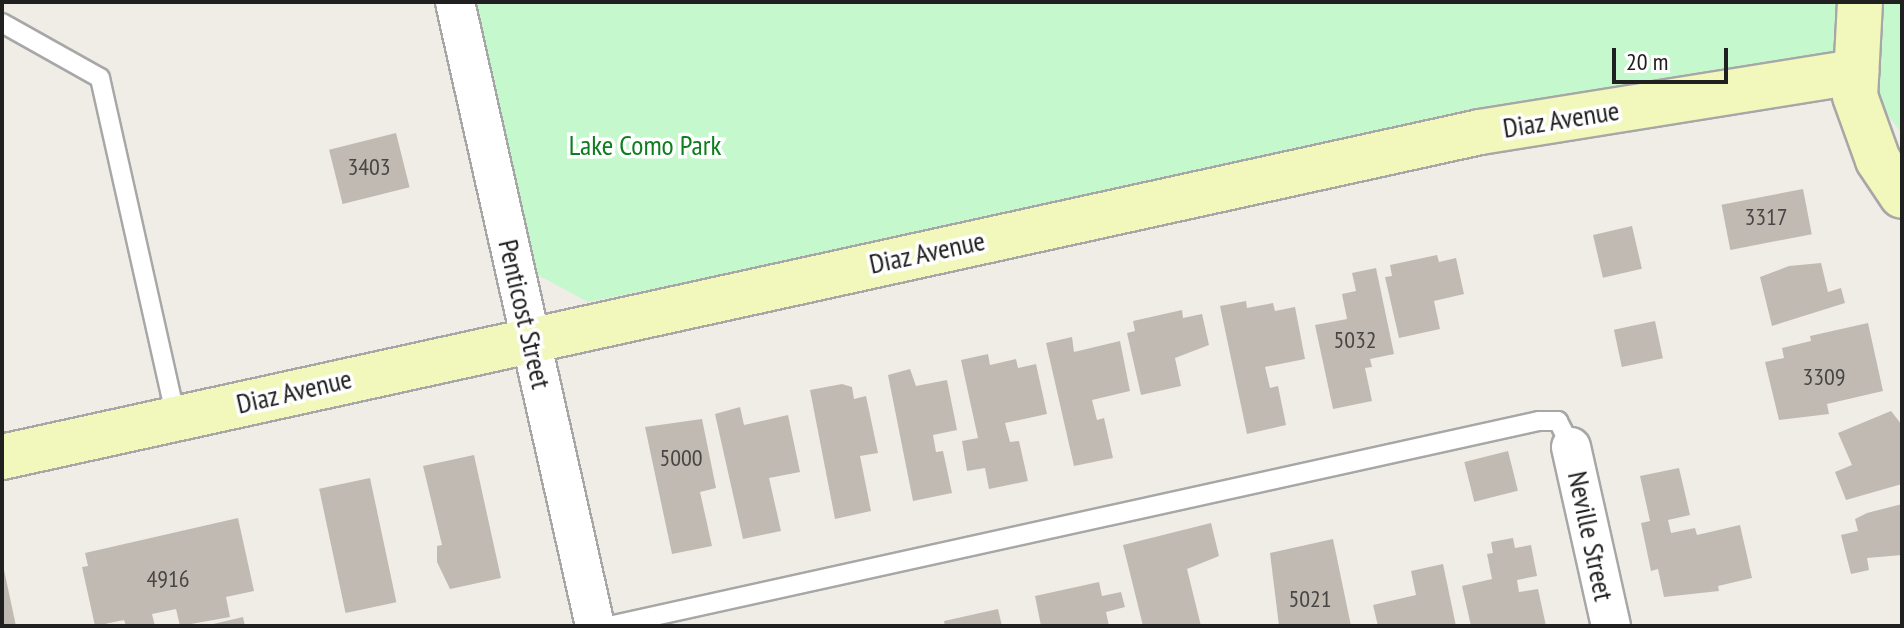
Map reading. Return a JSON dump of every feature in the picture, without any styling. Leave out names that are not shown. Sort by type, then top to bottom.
[{"type":"street","name":"Penticost Street","points":[[455,2],[595,626]]},
{"type":"street","points":[[1860,2],[1856,72],[1861,124],[1902,196]]},
{"type":"street","name":"Diaz Avenue","points":[[2,457],[1480,132],[1856,72]]},
{"type":"street","name":"Neville Street","points":[[1571,447],[1611,626]]},
{"type":"lane","points":[[2,23],[100,78],[176,418]]},
{"type":"lane","points":[[609,626],[1539,421],[1558,421],[1571,447]]},
{"type":"green space","name":"Lake Como Park","points":[[447,2],[1902,2],[1902,134],[1856,72],[1539,100],[969,225],[588,302],[536,274]]},
{"type":"building","points":[[396,133],[410,187],[343,204],[329,150]]},
{"type":"building","points":[[1803,189],[1812,234],[1730,250],[1722,205]]},
{"type":"building","points":[[1632,226],[1642,269],[1603,278],[1593,235]]},
{"type":"building","points":[[1437,255],[1439,262],[1456,258],[1464,294],[1434,301],[1440,329],[1399,338],[1385,277],[1392,276],[1390,265]]},
{"type":"building","points":[[1821,263],[1828,292],[1841,288],[1845,303],[1772,326],[1760,277],[1789,266]]},
{"type":"building","points":[[1376,268],[1394,354],[1370,359],[1372,367],[1365,368],[1372,401],[1333,409],[1315,325],[1347,319],[1342,294],[1356,291],[1352,273]]},
{"type":"building","points":[[1246,301],[1247,308],[1273,303],[1275,311],[1295,307],[1305,359],[1265,367],[1270,388],[1278,386],[1286,425],[1247,434],[1220,306]]},
{"type":"building","points":[[1182,310],[1183,318],[1202,314],[1209,345],[1175,358],[1181,386],[1141,395],[1127,333],[1135,331],[1133,321]]},
{"type":"building","points":[[1655,321],[1663,358],[1622,367],[1614,330]]},
{"type":"building","points":[[1868,323],[1883,391],[1827,404],[1829,414],[1779,420],[1765,362],[1784,358],[1782,348],[1811,341],[1810,336]]},
{"type":"building","points":[[1072,337],[1074,352],[1120,341],[1130,391],[1092,400],[1097,420],[1104,418],[1113,458],[1074,466],[1046,343]]},
{"type":"building","points":[[988,354],[990,365],[1016,359],[1018,368],[1036,364],[1047,414],[1005,423],[1010,442],[1019,441],[1028,481],[989,489],[985,468],[967,471],[962,441],[978,438],[961,360]]},
{"type":"building","points":[[910,369],[916,386],[947,380],[957,430],[933,435],[936,452],[943,451],[952,493],[913,501],[888,375]]},
{"type":"building","points":[[842,384],[852,387],[854,399],[866,396],[878,453],[860,456],[871,511],[835,519],[810,390]]},
{"type":"building","points":[[740,407],[744,425],[788,415],[800,472],[769,478],[781,531],[743,539],[715,414]]},
{"type":"building","points":[[1891,411],[1902,425],[1902,484],[1846,500],[1835,472],[1852,465],[1838,433]]},
{"type":"building","points":[[702,419],[716,488],[700,492],[712,546],[672,554],[645,427]]},
{"type":"building","points":[[1508,451],[1518,491],[1474,502],[1464,462]]},
{"type":"building","points":[[474,455],[501,578],[450,589],[437,562],[437,546],[442,545],[423,466]]},
{"type":"building","points":[[1679,468],[1690,515],[1668,520],[1671,533],[1695,528],[1697,535],[1740,525],[1752,578],[1718,586],[1719,591],[1664,597],[1658,569],[1651,571],[1641,523],[1650,521],[1640,476]]},
{"type":"building","points":[[370,478],[396,602],[346,613],[319,489]]},
{"type":"building","points":[[1902,504],[1902,555],[1867,558],[1869,570],[1851,574],[1841,535],[1858,531],[1855,519]]},
{"type":"building","points":[[238,518],[254,591],[226,597],[230,617],[180,626],[176,609],[152,614],[155,626],[126,626],[124,620],[95,626],[82,567],[88,566],[85,553]]},
{"type":"building","points":[[1211,523],[1219,556],[1187,569],[1201,626],[1143,626],[1123,545]]},
{"type":"building","points":[[1513,538],[1515,548],[1531,545],[1537,576],[1517,580],[1519,592],[1538,589],[1546,626],[1471,626],[1462,586],[1492,579],[1487,554],[1493,553],[1491,542]]},
{"type":"building","points":[[1333,539],[1351,626],[1279,626],[1270,553]]},
{"type":"building","points":[[1443,564],[1456,626],[1378,626],[1373,605],[1416,595],[1411,571]]},
{"type":"building","points":[[3,565],[16,626],[2,626]]},
{"type":"building","points":[[1099,582],[1102,596],[1121,592],[1125,607],[1106,612],[1109,626],[1041,626],[1035,596]]},
{"type":"building","points":[[998,609],[1002,626],[945,626],[944,621]]},
{"type":"building","points":[[243,617],[245,626],[209,626],[209,625]]}]
